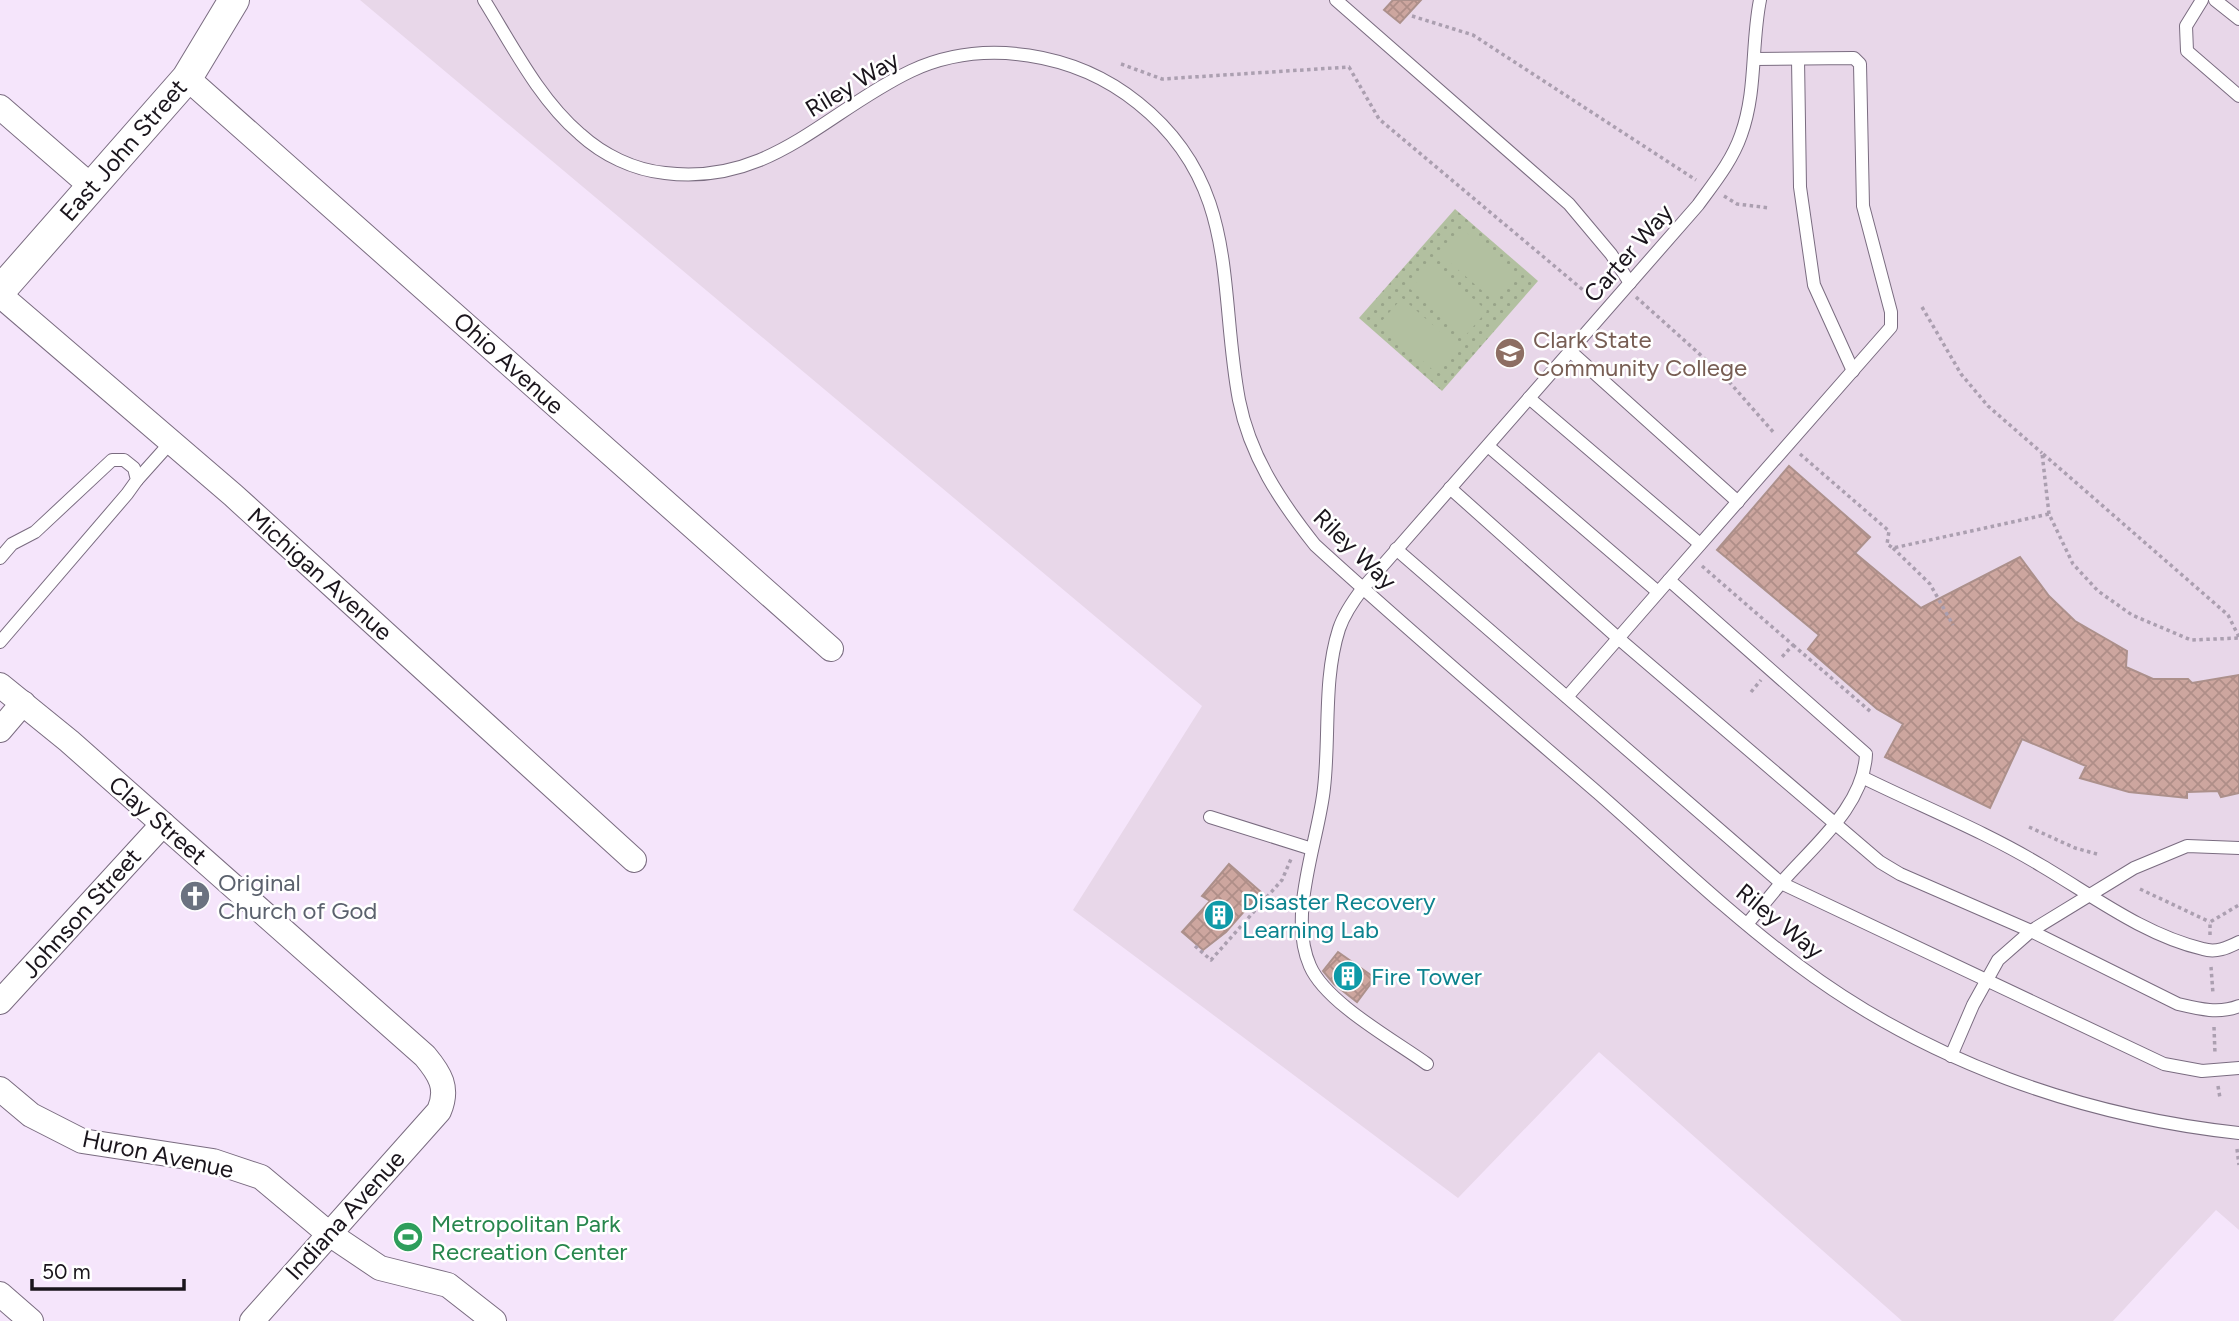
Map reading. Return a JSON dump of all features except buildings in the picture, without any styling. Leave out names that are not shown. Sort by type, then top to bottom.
[{"type":"street","name":"East John Street","points":[[0,293],[187,78],[234,0]]},
{"type":"street","name":"Ohio Avenue","points":[[187,78],[831,649]]},
{"type":"street","points":[[0,107],[92,187]]},
{"type":"street","name":"Michigan Avenue","points":[[0,293],[171,442],[634,860]]},
{"type":"street","name":"Clay Street","points":[[0,685],[163,824],[425,1056],[439,1072],[444,1087],[439,1111]]},
{"type":"street","points":[[0,730],[23,703]]},
{"type":"street","name":"Johnson Street","points":[[0,1002],[163,824]]},
{"type":"street","name":"Huron Avenue","points":[[0,1089],[31,1115],[82,1141],[214,1161],[261,1177],[328,1233],[380,1268],[448,1285],[494,1321]]},
{"type":"street","name":"Indiana Avenue","points":[[252,1321],[439,1111]]},
{"type":"street","points":[[0,1294],[31,1321]]},
{"type":"lane","name":"Riley Way","points":[[484,0],[548,98],[577,132],[607,154],[653,172],[683,176],[744,169],[806,136],[875,90],[914,70],[949,57],[979,53],[1042,57],[1108,81],[1139,103],[1167,130],[1185,155],[1203,189],[1216,222],[1225,262],[1239,399],[1249,437],[1261,466],[1286,509],[1315,545],[1748,923],[1797,964],[1851,1002],[1951,1056],[2028,1088],[2095,1107],[2239,1133]]},
{"type":"lane","points":[[1336,0],[1569,204],[1611,254],[1630,283]]},
{"type":"lane","name":"Carter Way","points":[[1427,1064],[1331,995],[1310,966],[1303,930],[1304,886],[1324,790],[1332,658],[1339,628],[1348,608],[1363,588],[1710,188],[1741,135],[1749,104],[1760,0]]},
{"type":"lane","points":[[2202,0],[2186,26],[2187,51],[2239,96]]},
{"type":"lane","points":[[2216,0],[2239,19]]},
{"type":"lane","points":[[1567,697],[1669,580],[1704,549],[1738,502],[1891,327],[1891,312],[1863,206],[1860,64],[1854,58],[1755,60]]},
{"type":"lane","points":[[1798,59],[1800,187],[1814,285],[1853,371]]},
{"type":"lane","points":[[1570,351],[1738,502]]},
{"type":"lane","points":[[1529,398],[1704,549]]},
{"type":"lane","points":[[0,642],[171,442]]},
{"type":"lane","points":[[1488,446],[1658,592]]},
{"type":"lane","points":[[0,558],[12,544],[35,532],[112,460],[124,460],[134,468],[137,480]]},
{"type":"lane","points":[[1450,488],[1618,638],[1834,823],[1900,874],[2031,931],[2178,1004],[2203,1010],[2229,1010],[2239,1006]]},
{"type":"lane","points":[[1396,549],[1782,883],[2164,1064],[2202,1071],[2239,1068]]},
{"type":"lane","points":[[1669,580],[1866,754],[1864,778],[1851,803],[1748,923]]},
{"type":"lane","points":[[1864,778],[2042,865],[2122,915],[2197,948],[2224,949],[2239,942]]},
{"type":"lane","points":[[1210,817],[1312,849]]},
{"type":"lane","points":[[1951,1056],[1998,960],[2031,931],[2134,868],[2187,846],[2239,848]]},
{"type":"path","points":[[1412,16],[1473,35],[1650,153],[1737,204],[1770,208]]},
{"type":"path","points":[[1121,64],[1162,79],[1349,67],[1379,119],[1595,300],[1634,295],[1724,376],[1789,445],[1889,531],[1886,544],[1930,584],[1953,625]]},
{"type":"path","points":[[1922,307],[1955,364],[1988,406],[2042,453],[2228,615],[2239,637],[2191,640],[2132,615],[2098,592],[2073,564],[2049,514],[2042,453]]},
{"type":"path","points":[[1893,548],[2049,514]]},
{"type":"path","points":[[1704,549],[1701,565],[1871,712]]},
{"type":"path","points":[[1751,692],[1793,645]]},
{"type":"path","points":[[2029,827],[2076,848],[2097,854]]},
{"type":"path","points":[[1195,946],[1211,960],[1282,880],[1295,844]]},
{"type":"path","points":[[2140,889],[2210,922]]},
{"type":"shaded area","name":"Clark State Community College","points":[[360,0],[2239,0],[2239,1230],[2216,1210],[2113,1321],[1902,1321],[1599,1052],[1458,1198],[1073,910],[1202,706]]},
{"type":"green space","points":[[1455,209],[1538,281],[1442,391],[1359,318]]},
{"type":"green space","points":[[1463,229],[1517,276],[1495,302],[1440,254]]},
{"type":"green space","points":[[1433,263],[1487,311],[1465,336],[1410,289]]},
{"type":"green space","points":[[1402,298],[1457,346],[1434,371],[1380,323]]},
{"type":"place","name":"Clark State Community College","points":[[1510,353]]},
{"type":"place","name":"Original Church of God","points":[[195,896]]},
{"type":"place","name":"Disaster Recovery Learning Lab","points":[[1219,915]]},
{"type":"place","name":"Fire Tower","points":[[1348,976]]},
{"type":"place","name":"Metropolitan Park Recreation Center","points":[[408,1237]]}]
